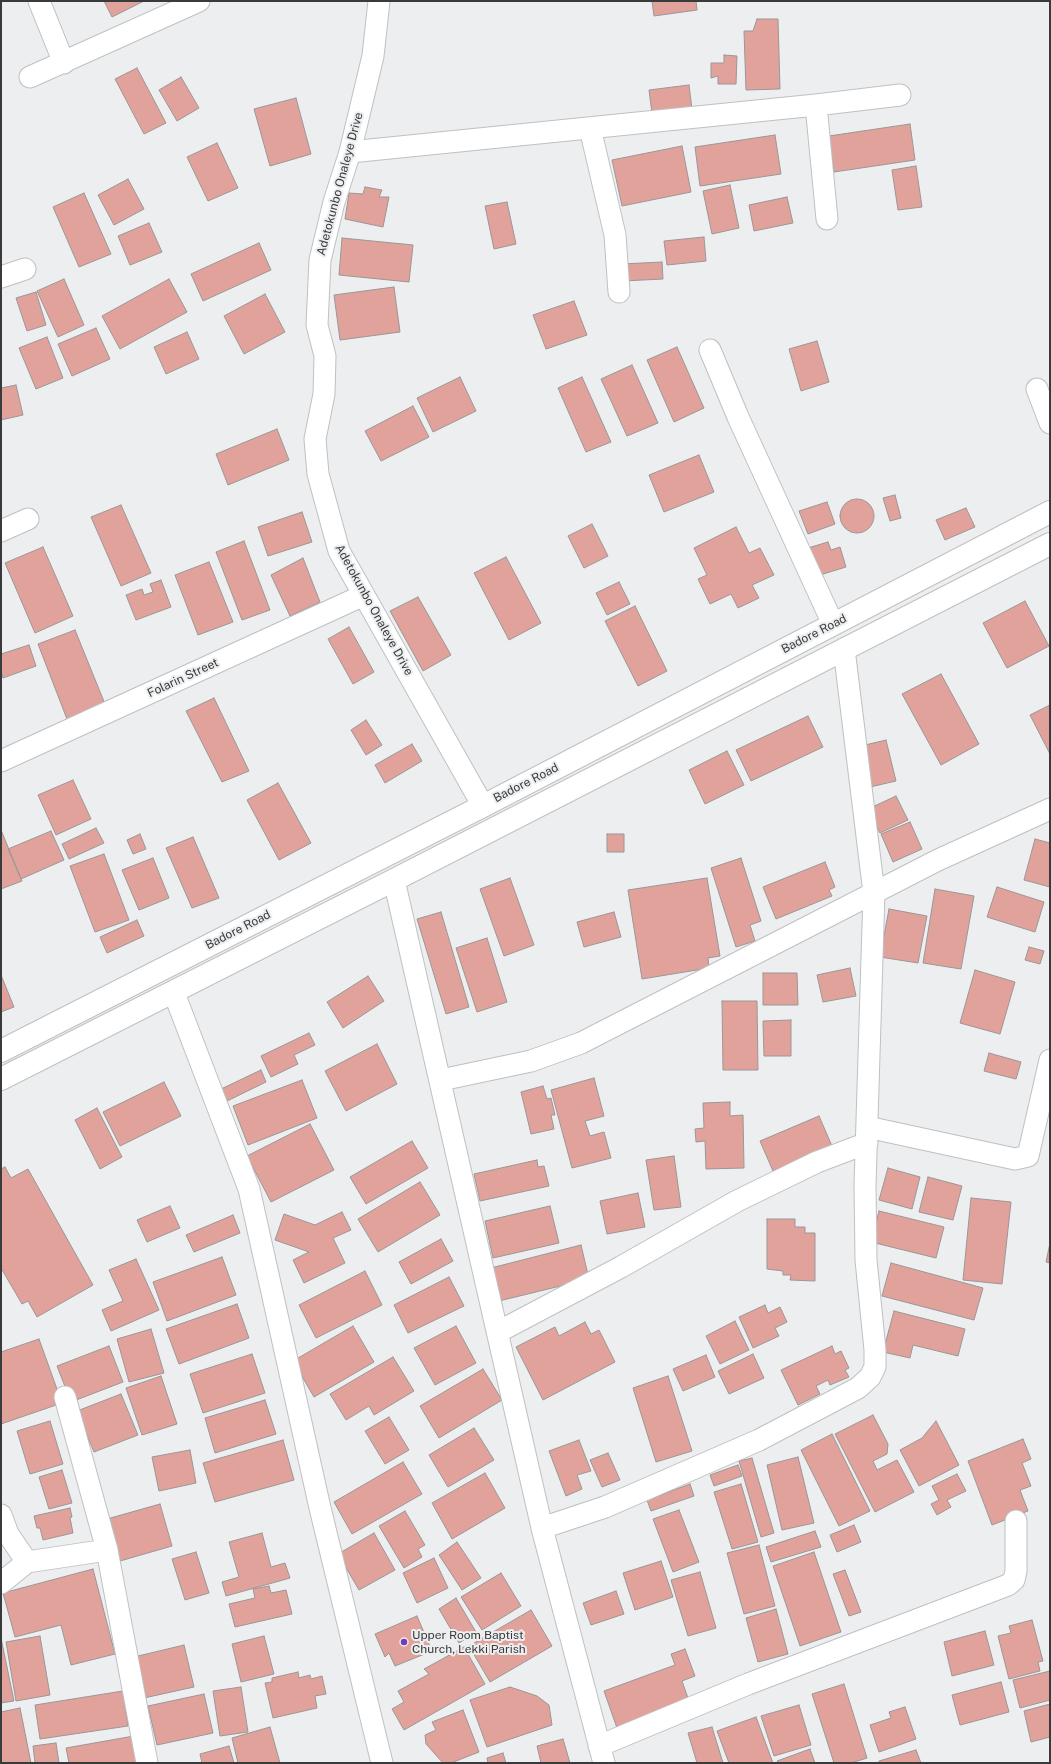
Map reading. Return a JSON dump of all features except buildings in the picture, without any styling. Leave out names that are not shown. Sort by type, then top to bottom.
[{"type":"main road","name":"Badore Road","points":[[1,1051],[482,806],[1050,512]]},
{"type":"main road","points":[[1,1079],[174,993],[1050,544]]},
{"type":"main road","points":[[961,558],[972,583]]},
{"type":"street","points":[[39,1],[64,63]]},
{"type":"street","points":[[30,77],[199,1]]},
{"type":"street","name":"Adetokunbo Onaleye Drive","points":[[379,1],[373,56],[350,152],[334,202],[320,260],[316,325],[325,356],[324,394],[315,440],[318,474],[338,551],[482,806]]},
{"type":"street","points":[[350,152],[816,105],[900,95]]},
{"type":"street","points":[[816,105],[827,219]]},
{"type":"street","points":[[590,128],[615,235],[619,292]]},
{"type":"street","points":[[1,278],[25,269]]},
{"type":"street","points":[[710,350],[738,417],[833,624]]},
{"type":"street","points":[[1037,390],[1050,423]]},
{"type":"street","points":[[1,531],[28,519]]},
{"type":"street","name":"Folarin Street","points":[[1,761],[364,595]]},
{"type":"street","points":[[542,1528],[605,1508],[759,1440],[858,1388],[870,1377],[876,1361],[866,1260],[865,1185],[874,892],[844,649]]},
{"type":"street","points":[[440,1080],[531,1061],[581,1043],[938,860],[1050,809]]},
{"type":"street","points":[[394,880],[542,1528],[602,1755],[748,1684],[1008,1585],[1014,1580],[1016,1571],[1016,1521]]},
{"type":"street","points":[[174,993],[249,1188],[318,1500],[382,1763]]},
{"type":"street","points":[[498,1332],[621,1266],[737,1201],[817,1162],[867,1135],[1015,1158],[1028,1156],[1050,1060]]},
{"type":"street","points":[[65,1397],[106,1550],[147,1763]]},
{"type":"street","points":[[1,1515],[8,1534],[27,1562]]},
{"type":"street","points":[[1,1583],[27,1562],[106,1550]]},
{"type":"place","name":"Upper Room Baptist Church, Lekki Parish","points":[[404,1642]]}]
